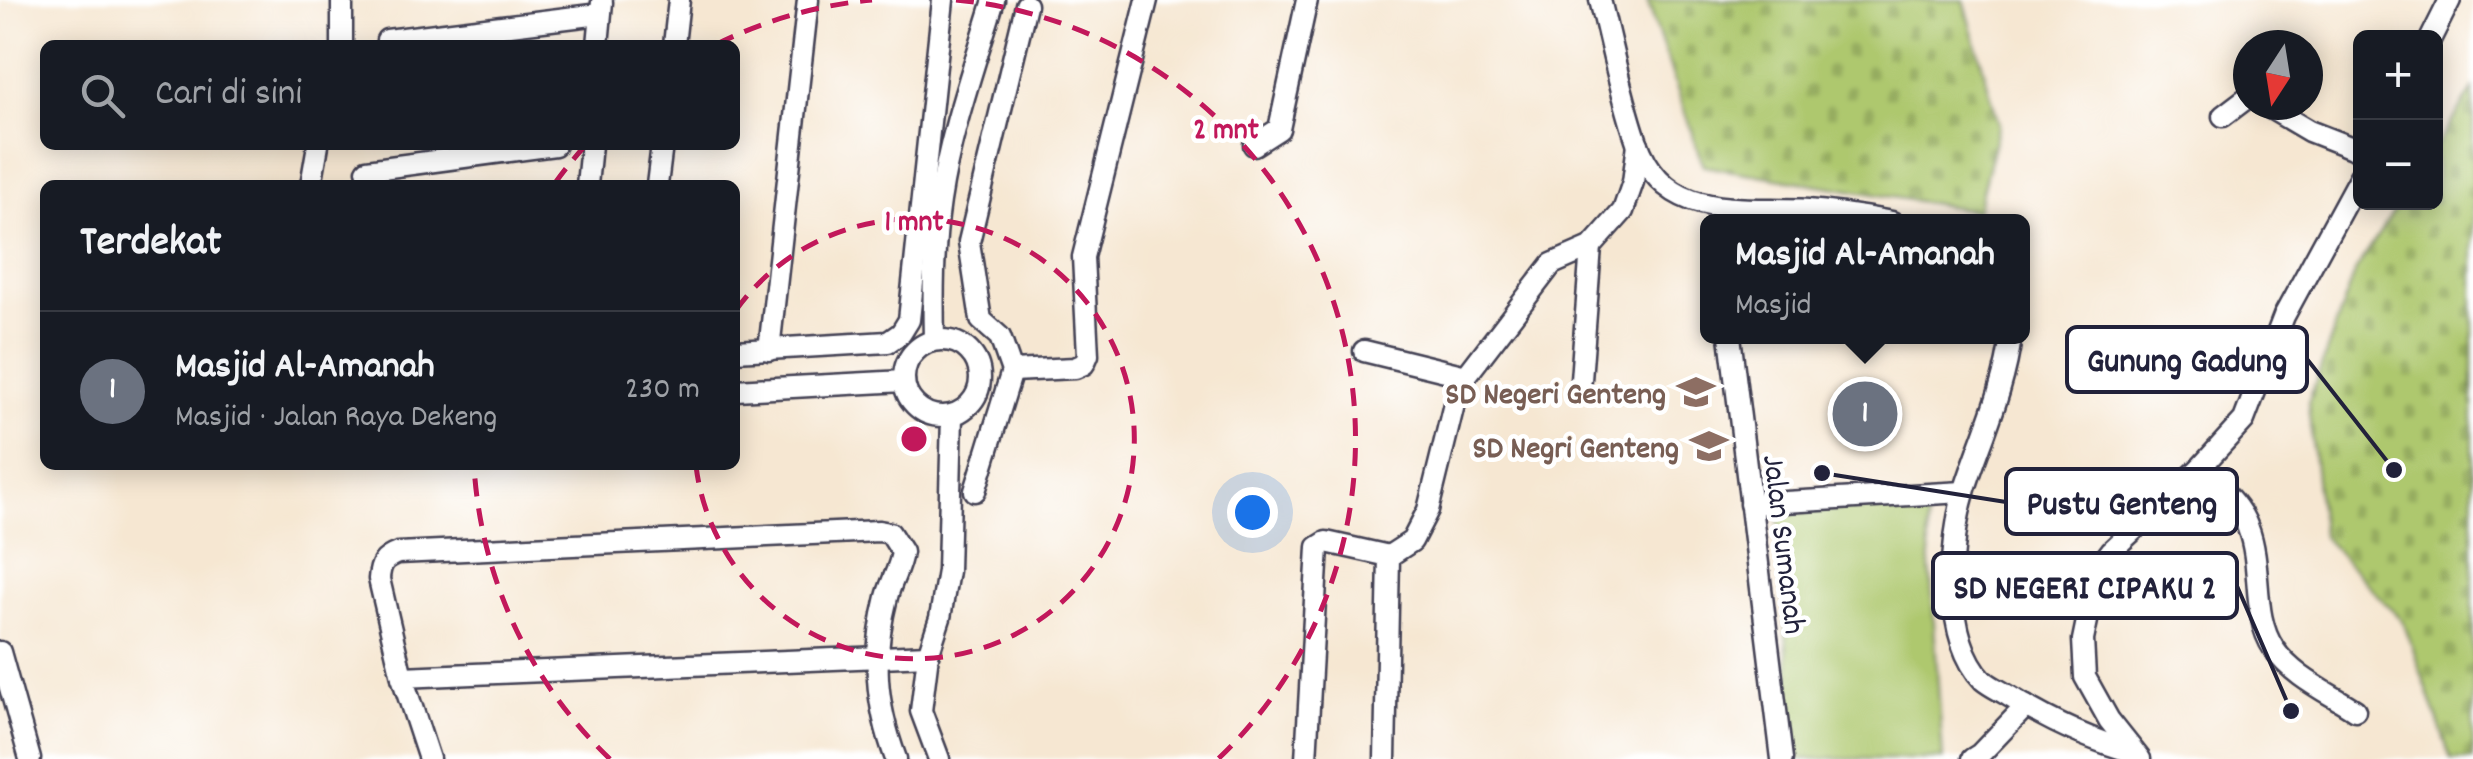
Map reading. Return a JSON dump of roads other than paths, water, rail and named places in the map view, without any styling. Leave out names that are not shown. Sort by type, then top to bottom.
[{"type":"street","points":[[342,0],[342,40]]},
{"type":"street","points":[[675,40],[679,0]]},
{"type":"street","points":[[769,350],[808,0]]},
{"type":"street","points":[[740,351],[888,342],[901,333],[909,320],[943,0]]},
{"type":"street","points":[[934,340],[935,247],[940,201],[960,109],[994,0]]},
{"type":"street","points":[[1012,371],[1074,368],[1084,364],[1088,355],[1083,256],[1147,0]]},
{"type":"street","points":[[1254,144],[1279,130],[1306,0]]},
{"type":"street","points":[[1600,0],[1638,144],[1658,181],[1674,194],[1715,214],[1843,214]]},
{"type":"street","points":[[2435,30],[2450,0]]},
{"type":"street","points":[[974,491],[1012,371],[1000,337],[981,320],[969,242],[1026,5]]},
{"type":"street","points":[[387,40],[601,7],[598,40]]},
{"type":"street","points":[[2223,116],[2233,109]]},
{"type":"street","points":[[2290,120],[2353,148]]},
{"type":"street","points":[[1306,759],[1318,547],[1326,542],[1389,556],[1412,541],[1428,510],[1456,400],[1466,376],[1552,264],[1591,247],[1623,210],[1633,182],[1638,144]]},
{"type":"street","points":[[312,180],[317,150]]},
{"type":"street","points":[[368,170],[518,150]]},
{"type":"street","points":[[588,180],[591,150]]},
{"type":"street","points":[[658,180],[661,150]]},
{"type":"street","points":[[2137,755],[2109,720],[2085,677],[2082,640],[2098,568],[2244,420],[2284,316],[2353,189]]},
{"type":"street","points":[[1581,380],[1591,247]]},
{"type":"street","points":[[934,340],[946,340],[968,349],[980,369],[981,381],[972,402],[952,415],[941,416],[912,402],[904,381],[911,355],[934,340]]},
{"type":"street","name":"Jalan Sumanah","points":[[1731,344],[1782,759]]},
{"type":"street","points":[[2010,344],[2006,369],[1964,492],[1954,534],[1954,596],[1965,651],[1984,680],[2026,706],[2100,743],[2137,755]]},
{"type":"street","points":[[1364,352],[1466,376]]},
{"type":"street","points":[[740,390],[904,381]]},
{"type":"street","points":[[938,759],[920,711],[928,655],[940,618],[948,571],[952,415]]},
{"type":"street","points":[[2200,468],[2232,501],[2250,532],[2263,626],[2273,648],[2296,672],[2355,710]]},
{"type":"street","points":[[1750,504],[1964,492]]},
{"type":"street","points":[[429,759],[402,678],[379,580],[386,557],[398,553],[879,531],[890,534],[902,552],[888,596],[876,659],[878,701],[896,759]]},
{"type":"street","points":[[1385,759],[1389,556]]},
{"type":"street","points":[[0,652],[30,759]]},
{"type":"street","points":[[402,678],[928,655]]},
{"type":"street","points":[[1972,759],[2026,706]]},
{"type":"place","name":"SD Negeri Genteng","points":[[1696,392]]},
{"type":"place","name":"Masjid Al-Amanah","points":[[1865,414]]},
{"type":"place","name":"SD Negri Genteng","points":[[1709,446]]},
{"type":"place","name":"Gunung Gadung","points":[[2394,470]]},
{"type":"place","name":"Pustu Genteng","points":[[1822,473]]},
{"type":"place","name":"SD NEGERI CIPAKU 2","points":[[2291,711]]}]
